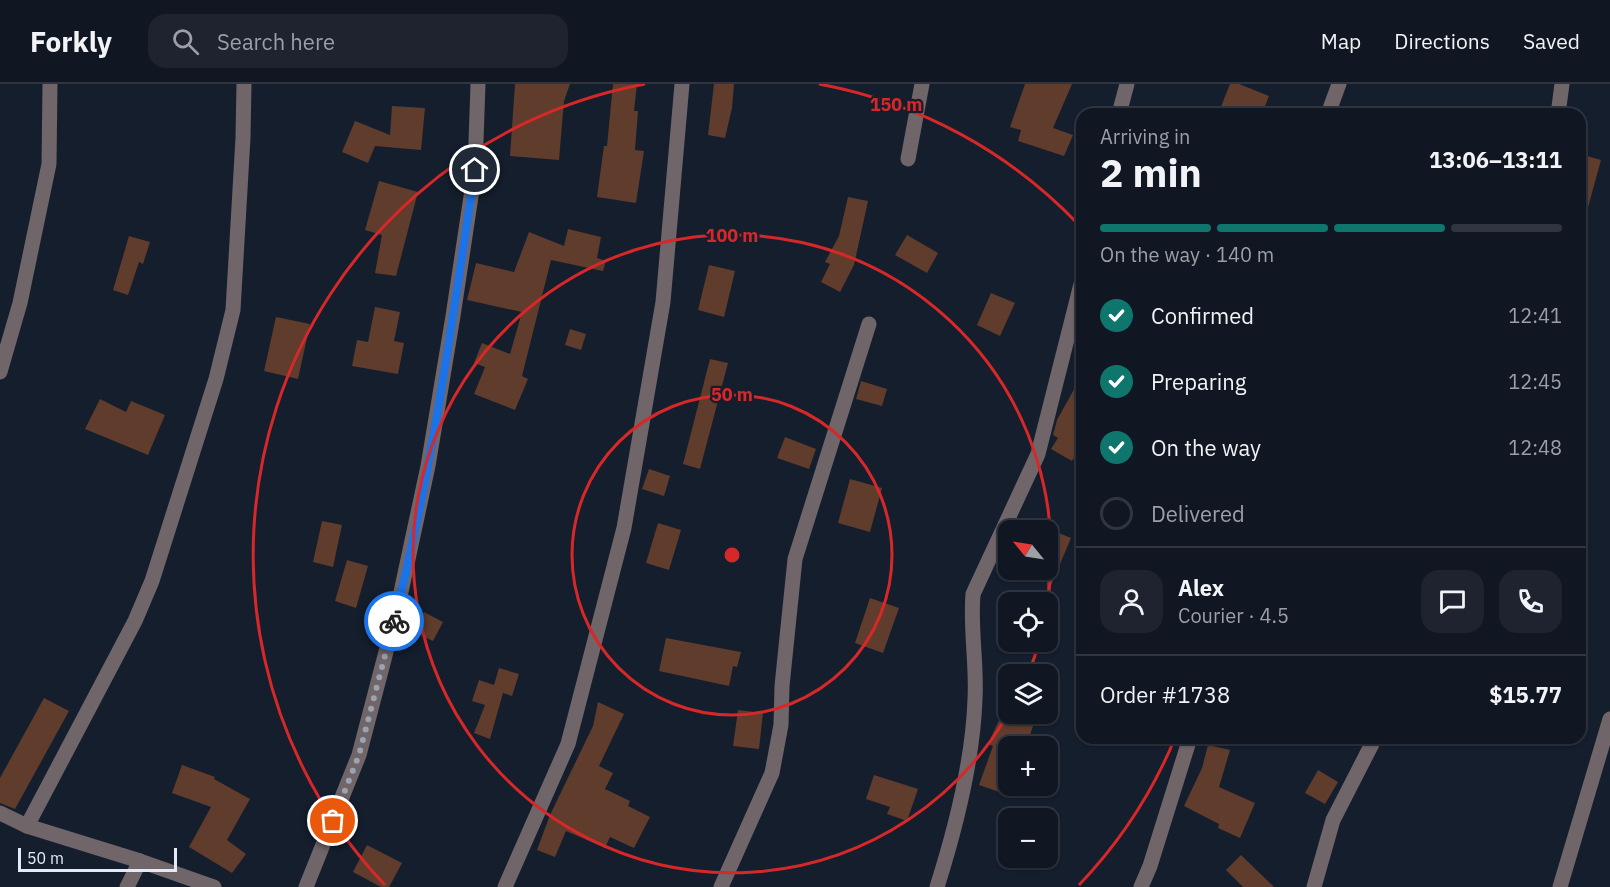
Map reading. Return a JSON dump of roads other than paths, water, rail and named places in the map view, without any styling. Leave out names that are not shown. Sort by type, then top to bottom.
[{"type":"street","points":[[0,372],[20,303],[49,164],[50,84]]},
{"type":"street","points":[[27,825],[135,621],[152,581],[216,379],[233,310],[244,84]]},
{"type":"street","points":[[306,887],[359,755],[400,594],[428,466],[475,170],[478,84]]},
{"type":"street","points":[[505,887],[568,744],[624,528],[663,302],[682,84]]},
{"type":"street","points":[[908,159],[922,84]]},
{"type":"street","points":[[1121,108],[1127,84]]},
{"type":"street","points":[[1330,108],[1339,84]]},
{"type":"street","points":[[1559,108],[1562,84]]},
{"type":"street","points":[[937,887],[970,755],[975,698],[974,634],[971,618],[973,594],[1038,454],[1076,304]]},
{"type":"street","points":[[721,887],[772,773],[781,725],[782,686],[795,559],[869,324]]},
{"type":"street","points":[[1560,887],[1610,719]]},
{"type":"street","points":[[1141,887],[1150,866],[1188,744]]},
{"type":"street","points":[[1314,887],[1333,820],[1373,744]]},
{"type":"street","points":[[0,813],[27,825],[214,887]]},
{"type":"street","points":[[127,887],[140,861]]}]
